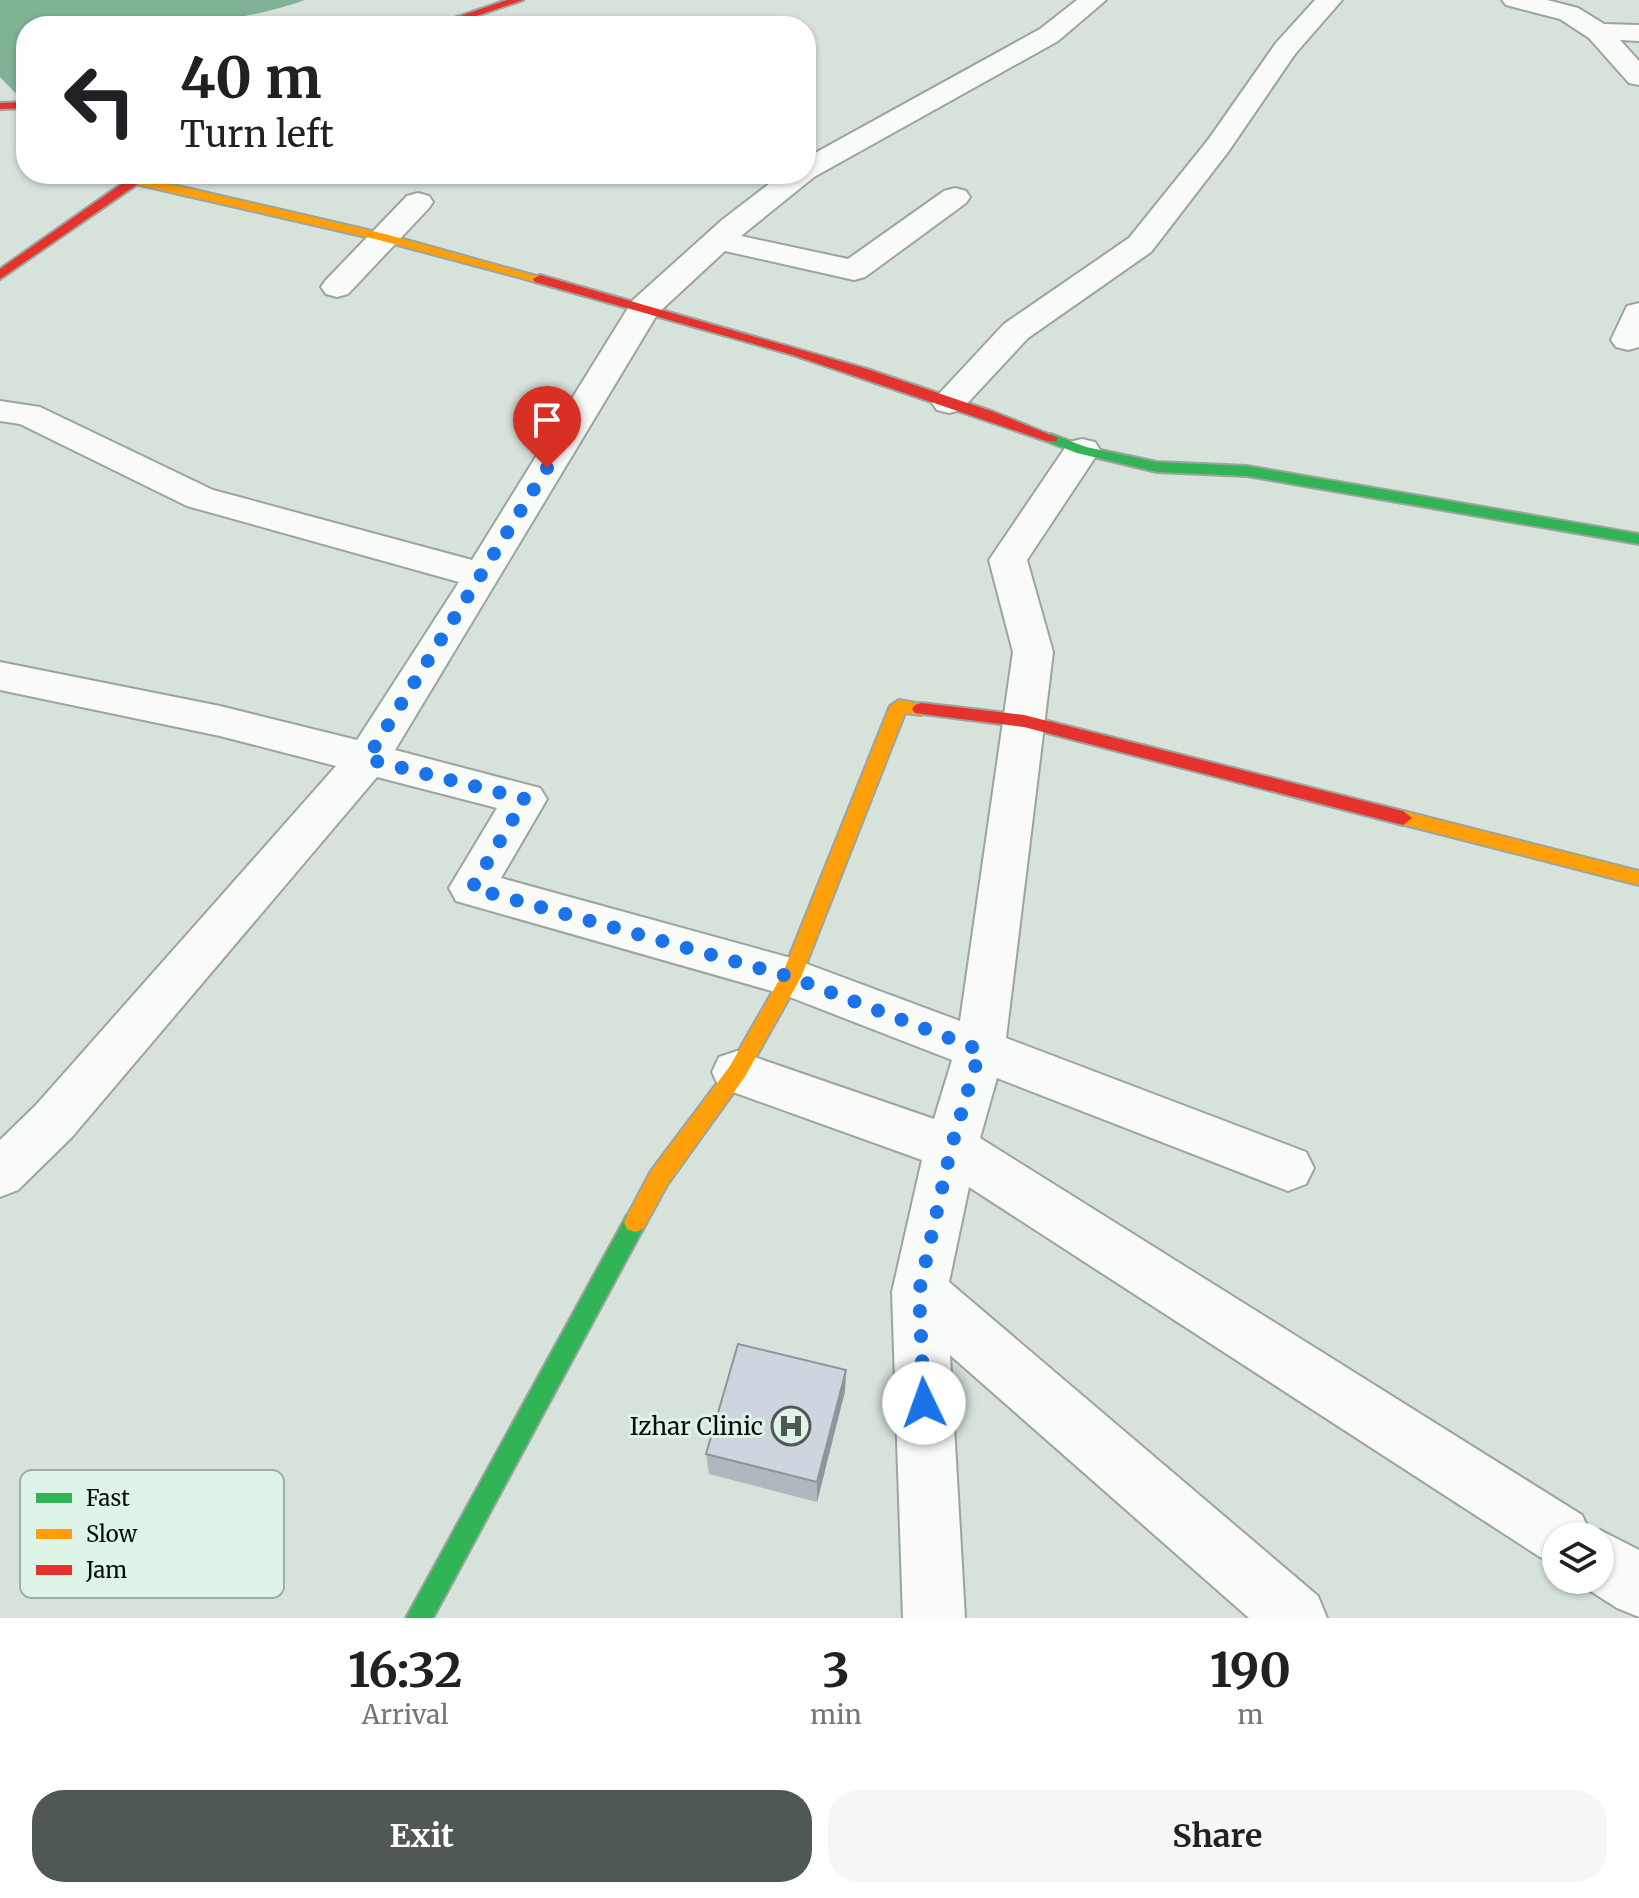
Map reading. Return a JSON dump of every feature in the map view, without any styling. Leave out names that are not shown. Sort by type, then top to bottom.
[{"type":"street","points":[[816,164],[1049,35],[1093,0]]},
{"type":"street","points":[[949,403],[1016,331],[1140,245],[1218,146],[1285,49],[1329,0]]},
{"type":"street","points":[[1515,0],[1570,7],[1639,77]]},
{"type":"street","points":[[493,16],[521,11]]},
{"type":"street","points":[[1598,32],[1639,33]]},
{"type":"street","points":[[0,275],[126,184]]},
{"type":"street","points":[[165,184],[645,307],[949,403],[1082,450],[1157,467],[1247,471],[1639,539]]},
{"type":"street","points":[[0,1174],[54,1121],[367,759],[645,307],[718,240],[788,184]]},
{"type":"street","points":[[718,240],[854,270],[955,197]]},
{"type":"street","points":[[337,287],[381,237],[418,202]]},
{"type":"street","points":[[0,411],[28,414],[200,498],[481,575]]},
{"type":"street","points":[[934,1618],[919,1292],[951,1148],[980,1050],[1033,652],[1008,560],[1082,450]]},
{"type":"street","points":[[0,676],[220,721],[525,799],[472,888],[791,977],[1288,1168]]},
{"type":"street","points":[[419,1618],[659,1178],[737,1072],[791,977],[899,706],[1024,721],[1639,878]]},
{"type":"street","points":[[737,1072],[951,1148],[1542,1524]]},
{"type":"street","points":[[919,1292],[1296,1618]]},
{"type":"street","points":[[1614,1570],[1639,1586]]},
{"type":"shaded area","points":[[0,0],[305,0],[246,16],[16,16],[16,94],[0,77]]},
{"type":"building","points":[[738,1344],[846,1370],[817,1482],[706,1454]]},
{"type":"traffic: fast","points":[[1051,438],[1082,450],[1157,467],[1247,471],[1639,539]]},
{"type":"traffic: fast","points":[[419,1618],[635,1222]]},
{"type":"traffic: slow","points":[[152,184],[381,237],[540,279]]},
{"type":"traffic: slow","points":[[635,1222],[659,1178],[737,1072],[791,977],[899,706],[921,709]]},
{"type":"traffic: slow","points":[[1403,818],[1639,878]]},
{"type":"traffic: jam","points":[[468,16],[518,0]]},
{"type":"traffic: jam","points":[[0,106],[16,105]]},
{"type":"traffic: jam","points":[[0,275],[129,184]]},
{"type":"traffic: jam","points":[[540,279],[798,352],[1051,438]]},
{"type":"traffic: jam","points":[[921,709],[1024,721],[1403,818]]},
{"type":"place","name":"Izhar Clinic","points":[[791,1426]]},
{"type":"route","points":[[547,468],[367,759],[525,799],[472,888],[791,977],[980,1050],[951,1148],[919,1292],[924,1403]]}]
